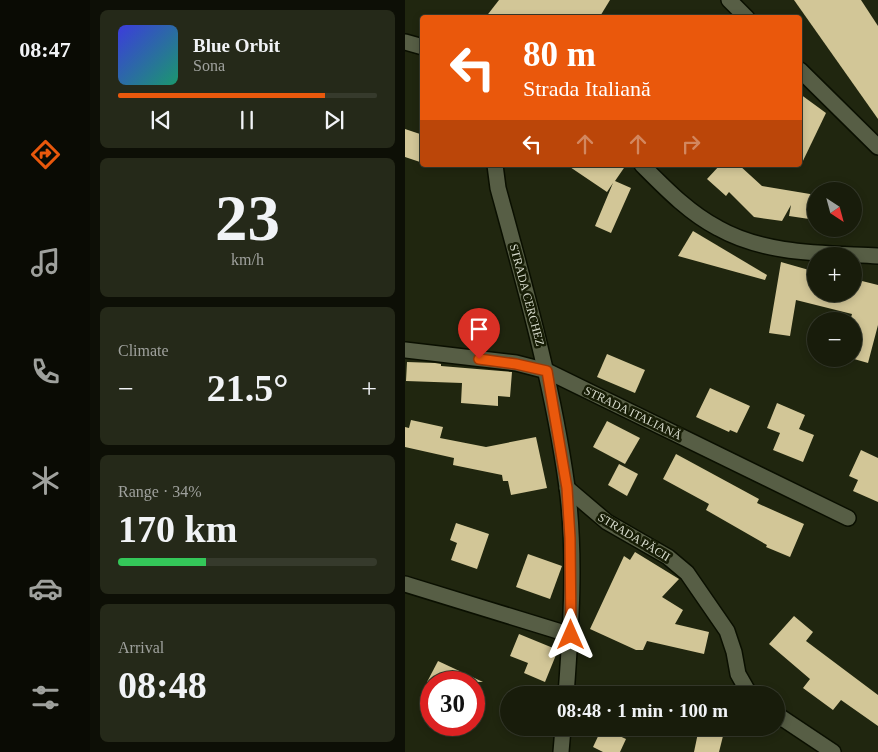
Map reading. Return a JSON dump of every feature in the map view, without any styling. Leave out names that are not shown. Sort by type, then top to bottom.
[{"type":"street","points":[[729,0],[744,15]]},
{"type":"street","points":[[405,42],[420,46]]},
{"type":"street","points":[[802,72],[878,147]]},
{"type":"street","name":"STRADA CERCHEZ","points":[[495,167],[498,188],[547,371],[567,488],[570,538],[571,635],[566,686]]},
{"type":"street","points":[[644,167],[672,195],[717,228],[750,242],[813,253],[878,256]]},
{"type":"street","name":"STRADA ITALIANĂ","points":[[405,350],[516,364],[547,371],[848,518]]},
{"type":"street","name":"STRADA PĂCII","points":[[567,488],[601,518],[668,557],[687,573],[727,631],[734,652],[738,674],[745,686]]},
{"type":"street","points":[[405,584],[571,635]]},
{"type":"street","points":[[785,720],[833,752]]},
{"type":"street","points":[[561,752],[562,736]]},
{"type":"building","points":[[499,0],[610,0],[601,15],[487,15]]},
{"type":"building","points":[[794,0],[861,0],[878,26],[878,119]]},
{"type":"building","points":[[802,95],[826,113],[802,163]]},
{"type":"building","points":[[405,129],[420,134],[420,162],[405,157]]},
{"type":"building","points":[[570,167],[625,167],[615,181],[631,188],[611,233],[595,226],[613,183],[607,192]]},
{"type":"building","points":[[718,167],[741,167],[762,186],[807,194],[807,219],[789,216],[791,205],[782,221],[754,217],[729,192],[726,196],[707,179]]},
{"type":"building","points":[[693,231],[767,275],[765,280],[678,256]]},
{"type":"building","points":[[781,262],[807,269],[807,302],[862,302],[862,281],[878,285],[878,325],[868,363],[862,361],[862,312],[844,312],[796,300],[790,336],[769,333]]},
{"type":"building","points":[[607,354],[645,370],[635,393],[597,377]]},
{"type":"building","points":[[407,362],[435,363],[441,364],[441,366],[512,372],[510,397],[498,396],[498,406],[461,403],[462,383],[406,381]]},
{"type":"building","points":[[710,388],[750,406],[737,433],[730,430],[729,432],[696,417]]},
{"type":"building","points":[[777,403],[805,415],[799,429],[814,435],[803,462],[773,450],[780,433],[767,428]]},
{"type":"building","points":[[411,420],[443,427],[440,438],[486,447],[536,437],[547,488],[511,495],[508,481],[503,481],[502,475],[453,465],[454,458],[405,447],[405,427],[409,428]]},
{"type":"building","points":[[607,421],[640,438],[625,464],[593,447]]},
{"type":"building","points":[[861,450],[878,458],[878,502],[853,491],[858,480],[849,476]]},
{"type":"building","points":[[676,454],[759,499],[757,503],[804,524],[790,557],[766,547],[767,545],[706,510],[709,504],[663,479]]},
{"type":"building","points":[[619,464],[638,474],[627,496],[608,485]]},
{"type":"building","points":[[456,523],[489,534],[477,569],[451,560],[457,543],[450,540]]},
{"type":"building","points":[[635,552],[679,579],[662,597],[683,610],[675,624],[709,632],[704,654],[647,641],[643,650],[636,650],[590,629],[624,556],[630,560]]},
{"type":"building","points":[[528,554],[562,566],[550,599],[516,587]]},
{"type":"building","points":[[794,616],[813,632],[806,641],[878,695],[878,726],[841,700],[833,710],[803,688],[810,679],[769,644]]},
{"type":"building","points":[[519,634],[558,650],[545,682],[524,673],[528,663],[510,656]]},
{"type":"building","points":[[438,661],[459,671],[433,671]]},
{"type":"building","points":[[598,736],[619,736],[626,739],[620,752],[603,752],[593,747]]},
{"type":"building","points":[[697,736],[723,736],[719,752],[694,752]]},
{"type":"route","points":[[479,359],[516,364],[547,371],[567,488],[570,538],[571,635]]}]
